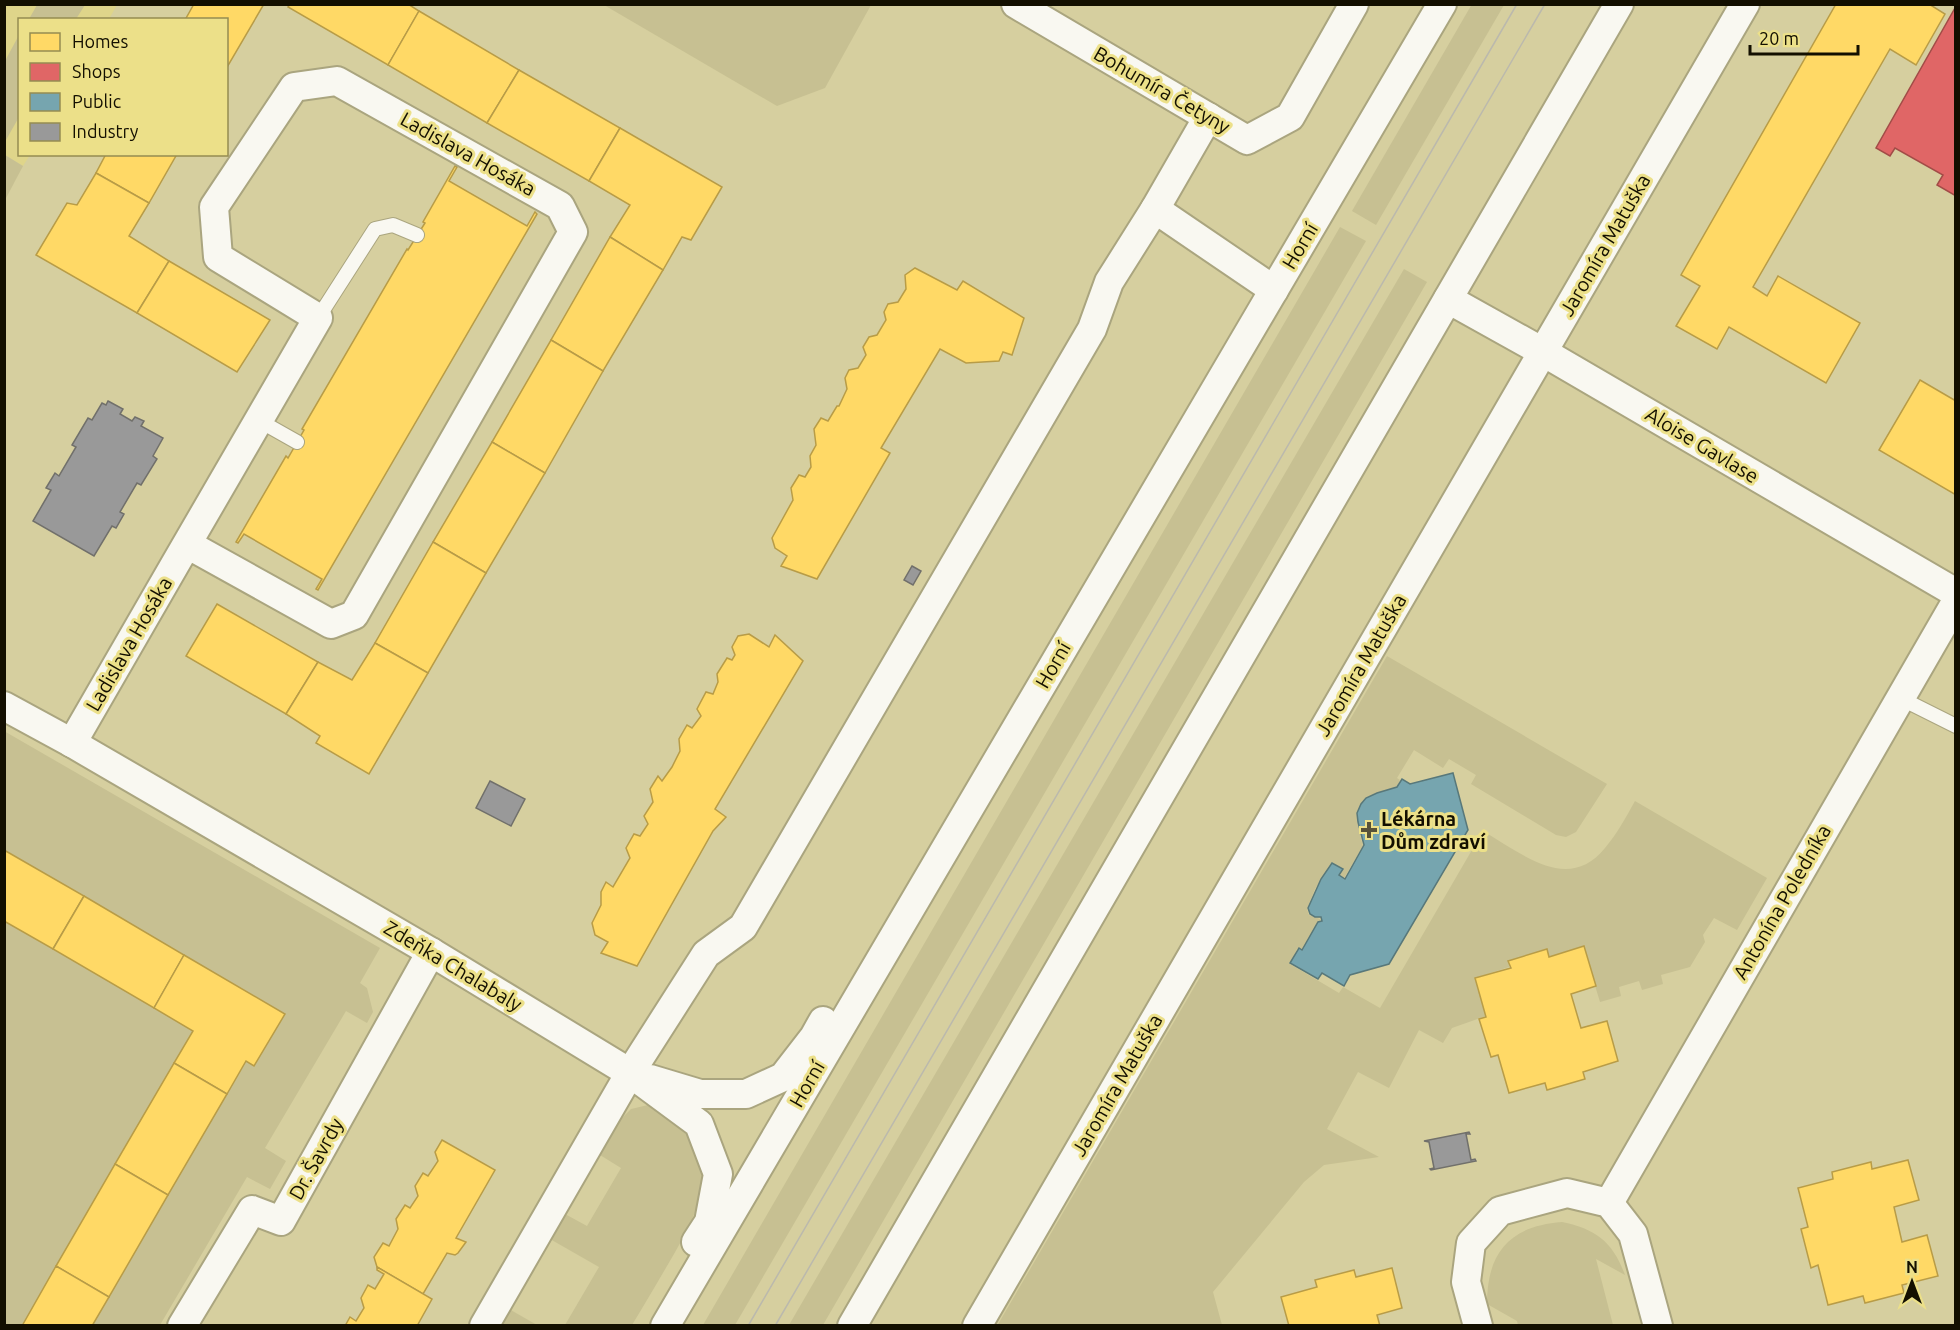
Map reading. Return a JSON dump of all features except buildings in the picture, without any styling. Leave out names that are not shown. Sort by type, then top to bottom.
[{"type":"street","name":"Bohumíra Četyny","points":[[1016,4],[1248,140],[1290,117],[1354,4]]},
{"type":"street","name":"Horní","points":[[665,1326],[1442,4]]},
{"type":"street","points":[[852,1326],[1619,4]]},
{"type":"street","name":"Jaromíra Matuška","points":[[977,1326],[1745,4]]},
{"type":"street","name":"Ladislava Hosáka","points":[[72,743],[258,420],[318,318],[218,257],[214,207],[294,87],[337,81],[560,206],[573,232],[354,615],[331,624],[187,544]]},
{"type":"street","points":[[484,1326],[630,1073],[706,954],[743,927],[1092,329],[1109,282],[1155,209],[1208,117]]},
{"type":"street","points":[[1155,209],[1274,290]]},
{"type":"street","name":"Aloise Gavlase","points":[[1448,299],[1956,593]]},
{"type":"street","name":"Antonína Poledníka","points":[[1609,1203],[1956,602]]},
{"type":"street","name":"Zdeňka Chalabaly","points":[[4,706],[72,743],[431,952],[630,1073],[699,1124],[718,1174],[709,1222],[644,1326]]},
{"type":"street","points":[[630,1073],[700,1094],[746,1094],[783,1077],[814,1037],[881,921],[919,863],[967,812]]},
{"type":"street","name":"Dr. Šavrdy","points":[[182,1326],[252,1210],[281,1221],[431,952]]},
{"type":"street","points":[[1478,1326],[1466,1282],[1470,1243],[1500,1211],[1567,1193],[1609,1203],[1633,1234],[1658,1326]]},
{"type":"lane","points":[[318,318],[375,229],[393,225],[417,235]]},
{"type":"lane","points":[[258,420],[297,442]]},
{"type":"lane","points":[[1900,698],[1956,726]]},
{"type":"shaded area","points":[[37,4],[85,5],[77,18],[30,18]]},
{"type":"shaded area","points":[[1472,4],[1504,5],[1376,225],[1352,211]]},
{"type":"shaded area","points":[[5,5],[117,5],[110,18],[18,18],[18,156],[29,156],[23,166],[5,155]]},
{"type":"shaded area","points":[[604,5],[871,5],[825,88],[777,106]]},
{"type":"shaded area","points":[[18,37],[18,119],[6,140],[4,139],[5,61]]},
{"type":"shaded area","points":[[5,155],[23,166],[5,200]]},
{"type":"shaded area","points":[[1340,227],[1366,241],[735,1325],[703,1325]]},
{"type":"shaded area","points":[[1404,269],[1427,282],[823,1325],[789,1325]]},
{"type":"shaded area","points":[[1387,656],[1607,784],[1576,832],[1566,837],[1556,835],[1471,784],[1476,775],[1449,759],[1443,768],[1414,750],[1397,778],[1400,780],[1396,789],[1372,797],[1360,806],[1358,821],[1363,846],[1343,880],[1338,877],[1342,870],[1331,864],[1315,889],[1307,909],[1309,915],[1320,919],[1321,922],[1317,924],[1301,951],[1297,949],[1290,964],[1339,993],[1343,987],[1380,1008],[1483,831],[1544,865],[1560,869],[1576,868],[1591,861],[1605,848],[1635,801],[1767,878],[1737,930],[1714,918],[1703,935],[1705,942],[1690,967],[1661,975],[1663,984],[1642,990],[1639,981],[1619,987],[1621,996],[1600,1002],[1583,946],[1549,957],[1546,949],[1509,961],[1509,967],[1475,978],[1486,1016],[1452,1028],[1443,1043],[1419,1030],[1389,1088],[1358,1072],[1327,1129],[1379,1157],[1324,1165],[1304,1182],[1213,1292],[1222,1325],[997,1326]]},
{"type":"shaded area","points":[[4,731],[380,948],[360,983],[367,988],[373,1012],[367,1023],[346,1011],[265,1148],[286,1161],[270,1189],[247,1177],[160,1325],[5,1325]]},
{"type":"shaded area","points":[[648,1105],[672,1121],[688,1137],[699,1154],[703,1171],[702,1190],[696,1210],[687,1231],[632,1325],[565,1325],[599,1267],[550,1239],[565,1214],[587,1226],[621,1168],[600,1155],[621,1119],[631,1109]]},
{"type":"shaded area","points":[[1562,1222],[1594,1233],[1609,1246],[1620,1264],[1625,1275],[1596,1259],[1613,1325],[1518,1325],[1517,1321],[1487,1304],[1491,1270],[1505,1245],[1528,1229]]},
{"type":"shaded area","points":[[509,1309],[537,1325],[500,1326]]},
{"type":"tram line","points":[[748,1326],[1517,4]]},
{"type":"tram line","points":[[775,1326],[1545,4]]},
{"type":"place","name":"Lékárna Dům zdraví","points":[[1369,830]]}]
